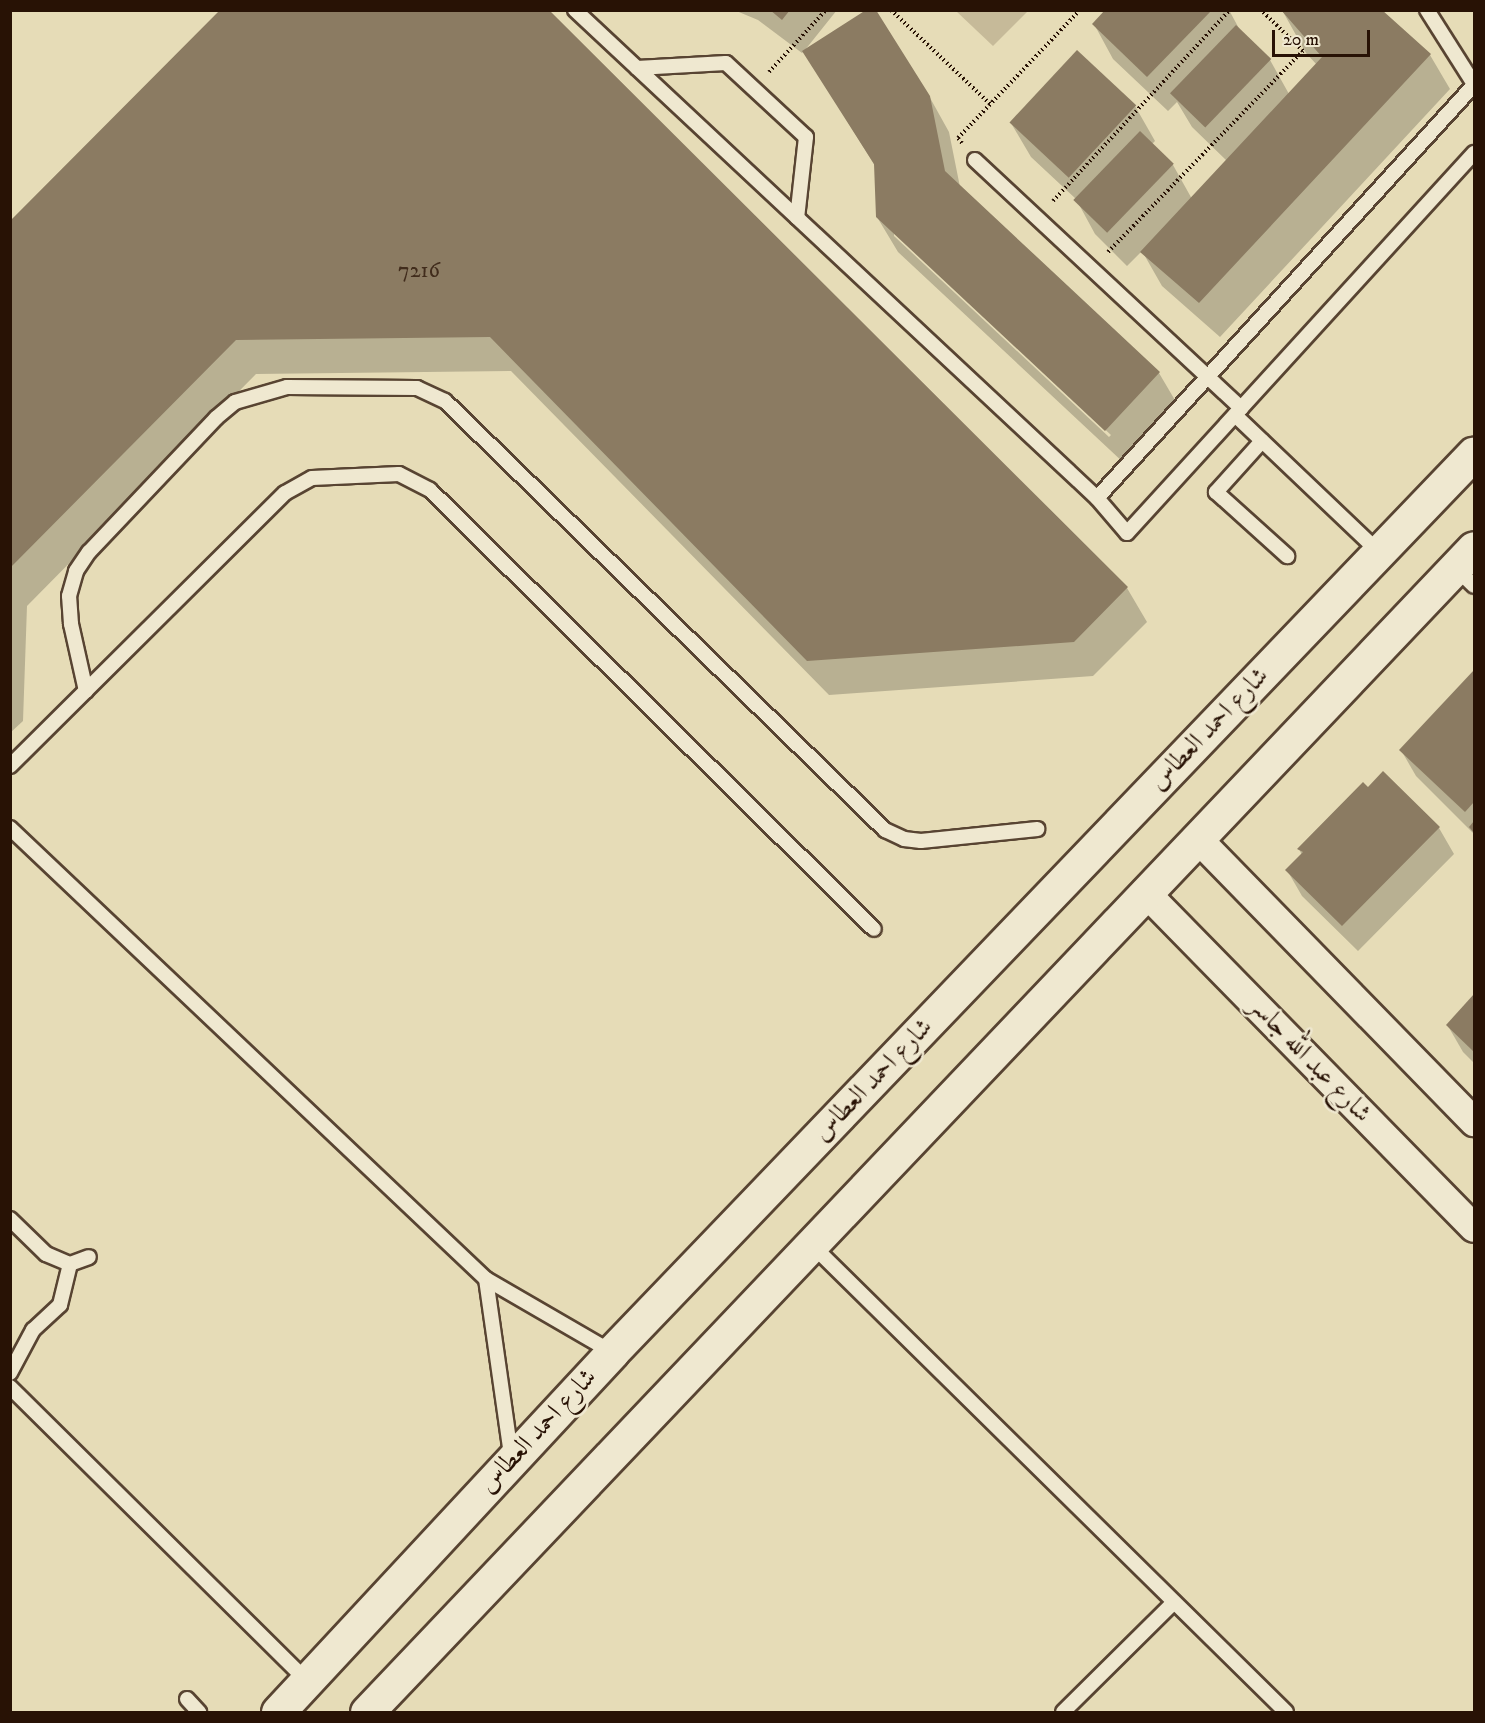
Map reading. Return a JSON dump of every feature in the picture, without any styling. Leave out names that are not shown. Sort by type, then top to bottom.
[{"type":"street","name":"شارع احمد العطاس","points":[[278,1713],[612,1352],[1474,453]]},
{"type":"street","points":[[367,1713],[813,1246],[1145,892],[1468,567]]},
{"type":"street","points":[[1197,838],[1474,1122]]},
{"type":"street","name":"شارع عبد الله جاسر","points":[[1145,892],[1474,1228]]},
{"type":"lane","points":[[575,10],[1097,498],[1127,533],[1474,153]]},
{"type":"lane","points":[[1097,498],[1474,84],[1427,10]]},
{"type":"lane","points":[[637,68],[726,63],[806,137],[797,218]]},
{"type":"lane","points":[[975,160],[1207,377],[1262,441],[1378,552]]},
{"type":"lane","points":[[86,691],[70,624],[69,596],[76,571],[89,552],[216,418],[235,402],[287,387],[417,388],[444,401],[885,830],[904,839],[921,841],[1037,830]]},
{"type":"lane","points":[[1262,441],[1216,492],[1287,556]]},
{"type":"lane","points":[[10,766],[285,493],[312,478],[399,474],[430,490],[874,929]]},
{"type":"lane","points":[[10,828],[486,1279],[612,1352]]},
{"type":"lane","points":[[10,1219],[46,1254],[70,1264],[89,1257]]},
{"type":"lane","points":[[813,1246],[1286,1713]]},
{"type":"lane","points":[[10,1373],[33,1330],[60,1305],[70,1264]]},
{"type":"lane","points":[[486,1279],[512,1459]]},
{"type":"lane","points":[[10,1387],[307,1682]]},
{"type":"lane","points":[[1064,1713],[1173,1602]]},
{"type":"lane","points":[[187,1699],[199,1713]]},
{"type":"path","points":[[754,89],[826,10]]},
{"type":"path","points":[[891,10],[990,104]]},
{"type":"path","points":[[975,160],[958,138],[1080,10]]},
{"type":"path","points":[[1036,218],[1230,10]]},
{"type":"path","points":[[1092,269],[1303,51],[1261,10]]},
{"type":"shaded area","points":[[956,11],[1028,11],[993,46]]},
{"type":"building","points":[[220,10],[549,10],[1128,587],[1074,642],[807,661],[490,337],[236,340],[10,568],[10,221]]},
{"type":"building","points":[[770,10],[790,10],[782,20]]},
{"type":"building","points":[[866,10],[876,10],[930,96],[945,171],[1160,372],[1105,431],[876,217],[874,164],[802,51]]},
{"type":"building","points":[[1105,10],[1212,10],[1147,77],[1092,24]]},
{"type":"building","points":[[1281,10],[1382,10],[1431,54],[1199,303],[1140,252],[1322,57]]},
{"type":"building","points":[[1236,25],[1271,59],[1205,127],[1170,93]]},
{"type":"building","points":[[1077,50],[1136,105],[1069,178],[1009,122]]},
{"type":"building","points":[[1140,131],[1174,164],[1107,233],[1073,200]]},
{"type":"building","points":[[1474,670],[1474,802],[1465,812],[1399,750]]},
{"type":"building","points":[[1383,771],[1440,827],[1342,926],[1285,870],[1303,852],[1297,849],[1363,782],[1368,787]]},
{"type":"building","points":[[1474,821],[1474,833],[1469,827]]},
{"type":"building","points":[[1474,994],[1474,1052],[1446,1025]]}]
